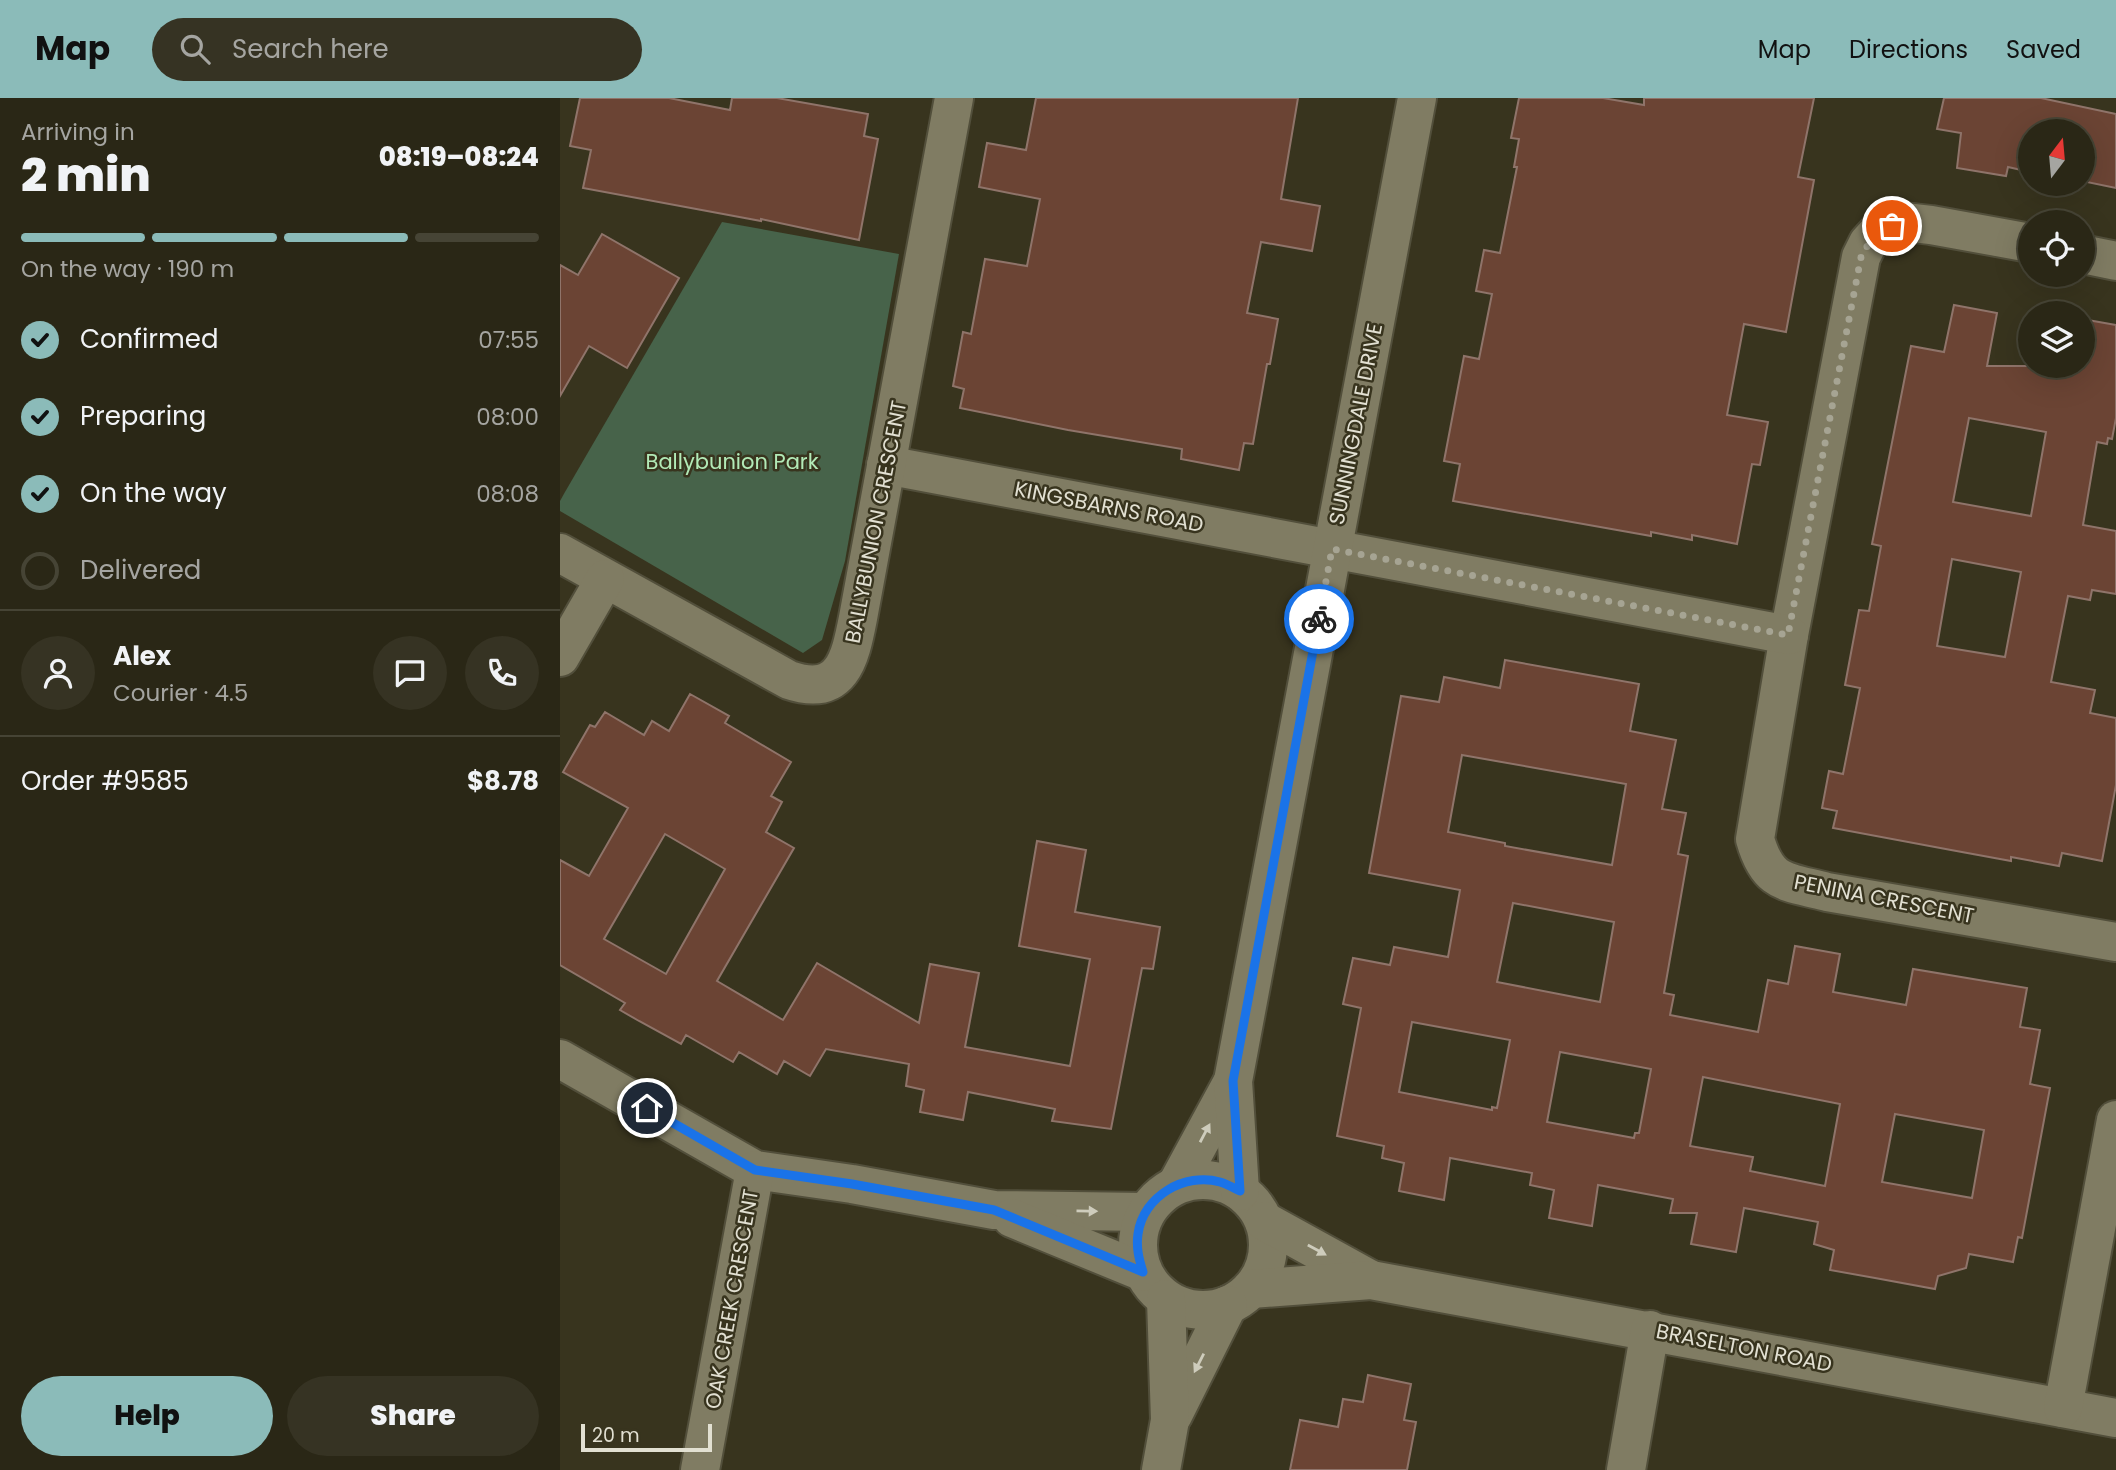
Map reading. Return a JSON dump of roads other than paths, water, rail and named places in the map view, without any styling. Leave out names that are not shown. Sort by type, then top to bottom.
[{"type":"street","name":"BALLYBUNION CRESCENT","points":[[560,553],[789,680],[804,685],[819,684],[832,679],[850,656],[954,98]]},
{"type":"street","name":"SUNNINGDALE DRIVE","points":[[1240,1191],[1233,1081],[1417,98]]},
{"type":"street","name":"PENINA CRESCENT","points":[[2018,241],[1904,222],[1878,232],[1861,257],[1788,635],[1755,839],[1759,855],[1768,872],[1784,881],[1827,892],[2116,942]]},
{"type":"street","points":[[2095,257],[2116,261]]},
{"type":"street","name":"KINGSBARNS ROAD","points":[[887,465],[1332,549]]},
{"type":"street","points":[[1332,549],[1788,635]]},
{"type":"street","points":[[560,657],[605,579]]},
{"type":"street","points":[[560,1059],[755,1170],[852,1184],[994,1210],[1146,1212]]},
{"type":"street","name":"SUNNINGDALE DRIVE","points":[[1177,1184],[1233,1081]]},
{"type":"street","points":[[2063,1408],[2116,1120]]},
{"type":"street","name":"OAK CREEK CRESCENT","points":[[700,1470],[755,1170]]},
{"type":"street","points":[[1161,1470],[1170,1420],[1155,1286],[1137,1252],[1138,1231],[1146,1212],[1159,1195],[1177,1184],[1199,1179],[1221,1182],[1240,1191],[1254,1204],[1264,1221],[1268,1244],[1264,1269],[1239,1297],[1170,1420]]},
{"type":"street","points":[[994,1210],[1155,1286],[1186,1308],[1208,1310],[1239,1297]]},
{"type":"street","name":"BRASELTON ROAD","points":[[1264,1221],[1371,1280]]},
{"type":"street","name":"BRASELTON ROAD","points":[[1239,1297],[1371,1280],[2116,1418]]},
{"type":"street","points":[[1626,1470],[1650,1330]]},
{"type":"park label","name":"Ballybunion Park","points":[[732,462]]}]
